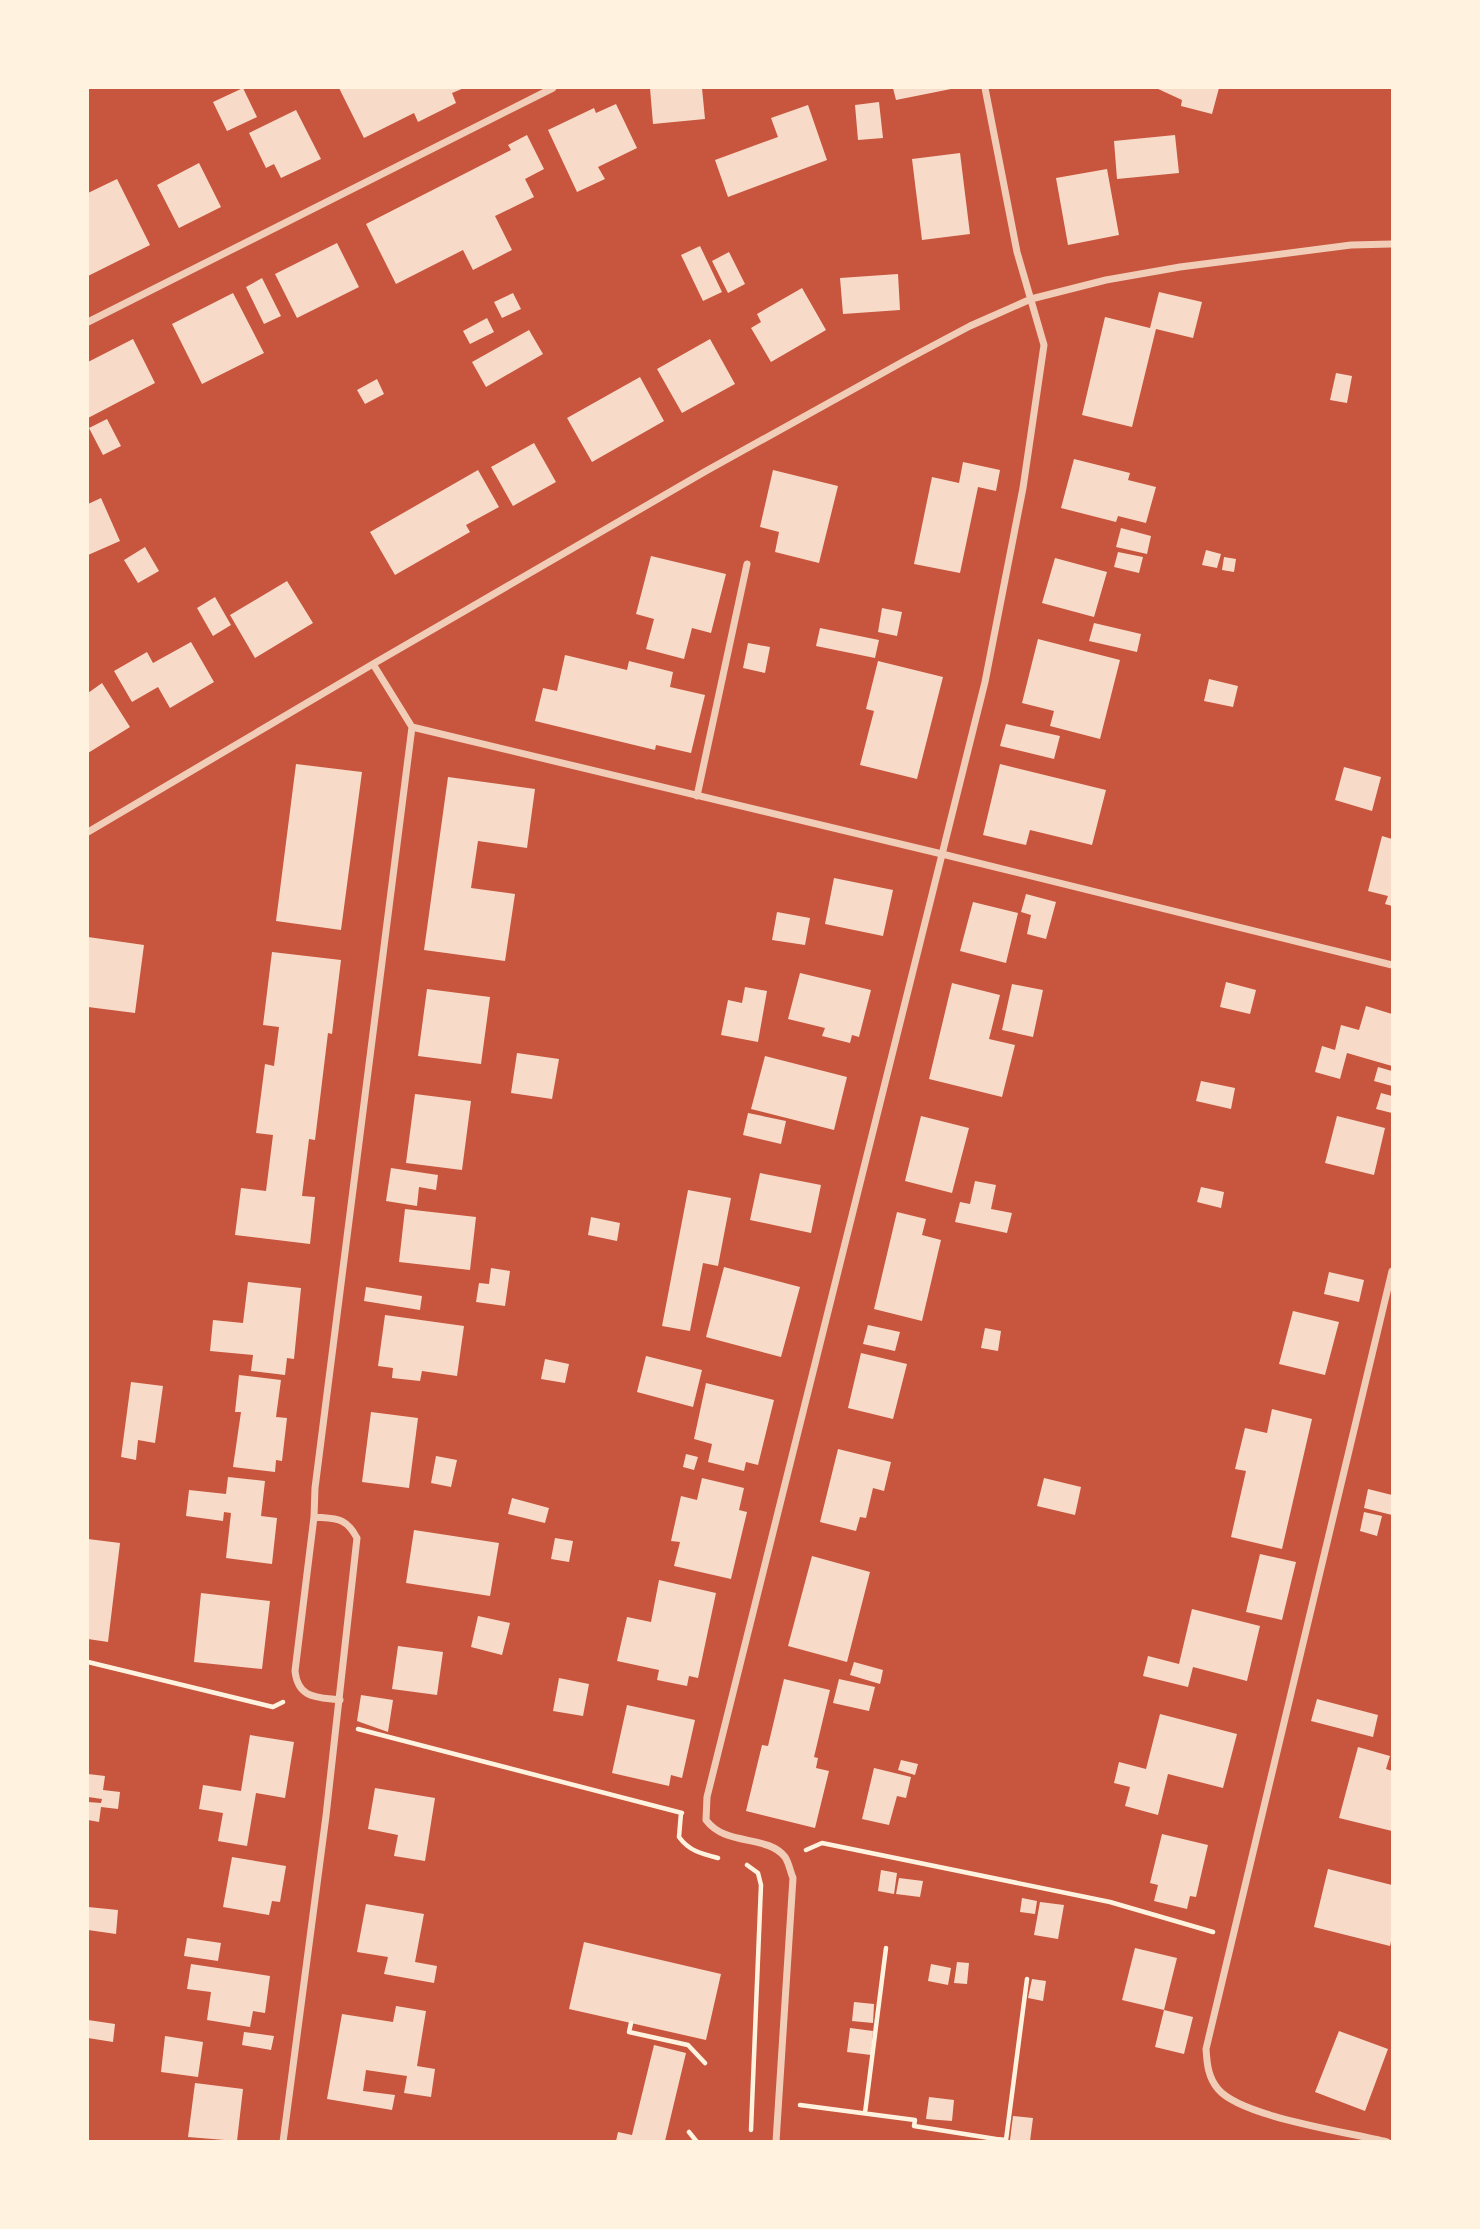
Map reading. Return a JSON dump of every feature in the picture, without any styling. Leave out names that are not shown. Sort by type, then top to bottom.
[{"type":"street","points":[[88,322],[553,88]]},
{"type":"street","points":[[776,2141],[793,1878],[787,1859],[776,1848],[713,1830],[706,1820],[707,1797],[985,682],[1023,488],[1044,345],[1017,251],[985,88]]},
{"type":"street","points":[[88,832],[706,471],[970,326],[1031,299],[1106,280],[1180,267],[1351,245],[1392,244]]},
{"type":"street","points":[[697,796],[747,564]]},
{"type":"street","points":[[340,1700],[313,1696],[303,1691],[296,1683],[295,1671],[314,1517],[315,1488],[412,727],[373,664]]},
{"type":"street","points":[[412,727],[1392,965]]},
{"type":"street","points":[[1387,2141],[1272,2115],[1235,2103],[1218,2090],[1208,2073],[1206,2049],[1392,1271]]},
{"type":"street","points":[[283,2141],[340,1700],[358,1538],[351,1525],[339,1519],[314,1517]]},
{"type":"path","points":[[88,1662],[273,1707],[303,1691]]},
{"type":"path","points":[[337,1723],[706,1820]]},
{"type":"path","points":[[681,1813],[679,1837],[685,1846],[723,1859]]},
{"type":"path","points":[[758,1873],[822,1843],[1096,1899],[1233,1938]]},
{"type":"path","points":[[736,1862],[748,1865],[758,1873],[761,1885],[751,2141]]},
{"type":"path","points":[[866,2113],[886,1948]]},
{"type":"path","points":[[779,2103],[915,2120],[914,2126],[1006,2140],[1027,1979]]},
{"type":"path","points":[[631,2023],[629,2032],[688,2045],[705,2063]]},
{"type":"path","points":[[689,2132],[697,2141]]},
{"type":"building","points":[[243,88],[257,117],[227,131],[213,102]]},
{"type":"building","points":[[339,88],[464,88],[452,93],[456,103],[418,122],[414,113],[364,138]]},
{"type":"building","points":[[650,88],[702,88],[705,119],[653,124]]},
{"type":"building","points":[[893,88],[951,88],[951,89],[896,100]]},
{"type":"building","points":[[1156,88],[1219,88],[1212,114],[1181,106],[1182,100]]},
{"type":"building","points":[[879,102],[883,138],[858,140],[855,105]]},
{"type":"building","points":[[616,104],[637,148],[598,167],[605,179],[577,192],[548,130],[594,108],[596,113]]},
{"type":"building","points":[[808,105],[827,160],[728,197],[715,160],[778,137],[771,118]]},
{"type":"building","points":[[296,110],[321,159],[281,178],[274,164],[266,168],[249,133]]},
{"type":"building","points":[[527,135],[544,169],[525,179],[534,197],[495,216],[512,250],[473,270],[463,250],[396,284],[366,224],[511,150],[508,145]]},
{"type":"building","points":[[1175,135],[1179,173],[1117,179],[1114,141]]},
{"type":"building","points":[[960,153],[970,234],[922,240],[912,159]]},
{"type":"building","points":[[199,163],[221,207],[179,228],[157,185]]},
{"type":"building","points":[[1107,169],[1119,235],[1068,245],[1056,178]]},
{"type":"building","points":[[117,179],[150,245],[88,276],[88,193]]},
{"type":"building","points":[[337,243],[359,287],[297,318],[275,274]]},
{"type":"building","points":[[700,246],[722,292],[703,301],[681,255]]},
{"type":"building","points":[[729,252],[745,284],[728,293],[712,261]]},
{"type":"building","points":[[898,274],[900,310],[843,314],[840,278]]},
{"type":"building","points":[[262,278],[281,316],[264,324],[246,287]]},
{"type":"building","points":[[802,288],[826,330],[771,362],[751,328],[761,322],[757,314]]},
{"type":"building","points":[[1159,292],[1202,302],[1193,338],[1156,329],[1132,427],[1082,415],[1105,317],[1150,328]]},
{"type":"building","points":[[233,293],[264,353],[202,384],[172,324]]},
{"type":"building","points":[[513,293],[521,309],[502,318],[494,302]]},
{"type":"building","points":[[487,318],[494,332],[470,344],[463,331]]},
{"type":"building","points":[[529,330],[543,354],[486,387],[472,362]]},
{"type":"building","points":[[133,339],[155,383],[88,418],[88,362]]},
{"type":"building","points":[[710,339],[735,384],[682,413],[657,369]]},
{"type":"building","points":[[1336,373],[1352,376],[1347,403],[1330,400]]},
{"type":"building","points":[[640,377],[664,421],[592,462],[567,418]]},
{"type":"building","points":[[377,379],[384,394],[365,404],[357,390]]},
{"type":"building","points":[[107,419],[121,446],[103,455],[89,428]]},
{"type":"building","points":[[534,443],[556,482],[513,506],[491,467]]},
{"type":"building","points":[[1074,459],[1130,473],[1128,480],[1156,487],[1146,523],[1118,516],[1116,522],[1061,508]]},
{"type":"building","points":[[963,462],[1000,470],[996,491],[978,487],[960,573],[914,564],[932,477],[959,483]]},
{"type":"building","points":[[478,470],[499,507],[466,525],[470,532],[395,575],[370,532]]},
{"type":"building","points":[[773,470],[838,486],[819,563],[775,552],[779,532],[760,527]]},
{"type":"building","points":[[101,498],[120,541],[88,555],[88,504]]},
{"type":"building","points":[[1121,528],[1151,536],[1147,554],[1116,547]]},
{"type":"building","points":[[145,547],[159,571],[138,583],[124,560]]},
{"type":"building","points":[[1206,550],[1221,554],[1217,568],[1202,565]]},
{"type":"building","points":[[1118,552],[1143,557],[1139,573],[1114,567]]},
{"type":"building","points":[[651,556],[726,574],[711,633],[692,628],[684,659],[646,649],[654,619],[636,614]]},
{"type":"building","points":[[1224,557],[1236,559],[1234,572],[1222,570]]},
{"type":"building","points":[[1055,558],[1107,572],[1094,617],[1042,603]]},
{"type":"building","points":[[287,581],[313,623],[255,658],[230,615]]},
{"type":"building","points":[[215,597],[231,625],[213,636],[197,608]]},
{"type":"building","points":[[882,608],[902,612],[897,636],[878,632]]},
{"type":"building","points":[[1094,623],[1141,634],[1137,652],[1089,641]]},
{"type":"building","points":[[820,628],[879,640],[875,658],[816,646]]},
{"type":"building","points":[[1038,639],[1120,660],[1100,739],[1050,726],[1054,711],[1022,703]]},
{"type":"building","points":[[191,642],[214,682],[170,708],[158,687],[132,702],[114,671],[147,652],[153,663]]},
{"type":"building","points":[[748,643],[770,647],[765,673],[743,668]]},
{"type":"building","points":[[565,655],[627,670],[629,661],[673,672],[670,687],[705,695],[691,753],[656,745],[655,750],[535,721],[543,688],[557,691]]},
{"type":"building","points":[[878,661],[943,677],[917,779],[860,765],[874,711],[866,709]]},
{"type":"building","points":[[1209,679],[1238,686],[1233,707],[1204,701]]},
{"type":"building","points":[[102,683],[130,727],[88,753],[88,693]]},
{"type":"building","points":[[1006,724],[1060,736],[1054,759],[1000,746]]},
{"type":"building","points":[[296,764],[362,772],[341,930],[276,921]]},
{"type":"building","points":[[1000,764],[1106,790],[1092,845],[1030,830],[1026,845],[983,835]]},
{"type":"building","points":[[1344,767],[1381,777],[1372,811],[1335,800]]},
{"type":"building","points":[[448,777],[535,789],[527,848],[478,841],[471,888],[515,894],[505,961],[424,950]]},
{"type":"building","points":[[1382,836],[1392,839],[1392,906],[1385,904],[1388,896],[1368,891]]},
{"type":"building","points":[[834,878],[893,890],[883,936],[825,924]]},
{"type":"building","points":[[1026,894],[1056,902],[1046,939],[1027,934],[1031,915],[1021,912]]},
{"type":"building","points":[[973,902],[1018,913],[1006,963],[960,951]]},
{"type":"building","points":[[777,912],[810,918],[805,945],[772,940]]},
{"type":"building","points":[[88,937],[144,945],[135,1013],[88,1007]]},
{"type":"building","points":[[272,952],[341,960],[332,1034],[328,1033],[315,1140],[309,1139],[302,1196],[315,1197],[310,1244],[235,1235],[241,1188],[266,1191],[273,1135],[256,1133],[265,1064],[274,1066],[279,1027],[263,1025]]},
{"type":"building","points":[[800,973],[871,990],[859,1037],[852,1035],[850,1043],[822,1036],[825,1028],[788,1019]]},
{"type":"building","points":[[1226,982],[1256,990],[1250,1014],[1220,1007]]},
{"type":"building","points":[[952,983],[1000,995],[989,1039],[1015,1045],[1002,1097],[929,1079]]},
{"type":"building","points":[[1012,984],[1043,990],[1033,1037],[1002,1030]]},
{"type":"building","points":[[745,987],[767,991],[758,1042],[721,1035],[728,1000],[742,1003]]},
{"type":"building","points":[[427,989],[490,997],[481,1064],[418,1056]]},
{"type":"building","points":[[1366,1006],[1392,1014],[1392,1066],[1347,1053],[1340,1079],[1315,1072],[1322,1046],[1335,1050],[1341,1025],[1359,1030]]},
{"type":"building","points":[[517,1053],[559,1059],[552,1099],[511,1093]]},
{"type":"building","points":[[765,1056],[847,1077],[834,1130],[751,1109]]},
{"type":"building","points":[[1378,1067],[1392,1071],[1392,1086],[1374,1081]]},
{"type":"building","points":[[1201,1081],[1235,1088],[1231,1109],[1196,1101]]},
{"type":"building","points":[[1381,1093],[1392,1096],[1392,1113],[1376,1109]]},
{"type":"building","points":[[415,1094],[471,1101],[462,1170],[406,1163]]},
{"type":"building","points":[[748,1113],[786,1121],[781,1144],[743,1135]]},
{"type":"building","points":[[921,1116],[969,1128],[952,1193],[905,1181]]},
{"type":"building","points":[[1337,1116],[1385,1128],[1374,1175],[1325,1163]]},
{"type":"building","points":[[391,1168],[438,1175],[436,1190],[419,1187],[417,1206],[386,1201]]},
{"type":"building","points":[[760,1173],[821,1185],[811,1233],[750,1220]]},
{"type":"building","points":[[975,1181],[996,1185],[991,1209],[1012,1213],[1007,1233],[955,1222],[960,1202],[970,1204]]},
{"type":"building","points":[[1201,1187],[1224,1192],[1221,1208],[1197,1202]]},
{"type":"building","points":[[688,1190],[731,1198],[718,1266],[703,1263],[690,1331],[662,1326]]},
{"type":"building","points":[[405,1209],[476,1217],[470,1270],[399,1262]]},
{"type":"building","points":[[897,1212],[926,1219],[922,1235],[941,1240],[922,1321],[874,1309]]},
{"type":"building","points":[[591,1217],[620,1223],[617,1241],[588,1235]]},
{"type":"building","points":[[724,1267],[800,1287],[781,1357],[706,1337]]},
{"type":"building","points":[[491,1268],[510,1271],[505,1306],[476,1302],[479,1283],[489,1284]]},
{"type":"building","points":[[1329,1272],[1364,1280],[1359,1302],[1324,1294]]},
{"type":"building","points":[[248,1282],[301,1288],[294,1359],[287,1358],[285,1375],[251,1371],[253,1355],[210,1351],[213,1320],[243,1323]]},
{"type":"building","points":[[366,1287],[422,1296],[420,1310],[364,1301]]},
{"type":"building","points":[[1293,1311],[1339,1322],[1325,1375],[1279,1364]]},
{"type":"building","points":[[385,1315],[464,1326],[457,1376],[422,1371],[420,1381],[392,1378],[393,1368],[378,1366]]},
{"type":"building","points":[[868,1325],[900,1332],[895,1351],[863,1344]]},
{"type":"building","points":[[985,1328],[1001,1331],[998,1351],[981,1348]]},
{"type":"building","points":[[861,1353],[907,1364],[893,1419],[848,1408]]},
{"type":"building","points":[[646,1356],[702,1370],[693,1407],[637,1392]]},
{"type":"building","points":[[545,1359],[569,1364],[565,1383],[541,1379]]},
{"type":"building","points":[[239,1375],[281,1380],[276,1417],[287,1418],[282,1461],[276,1460],[275,1472],[233,1467],[241,1412],[235,1412]]},
{"type":"building","points":[[131,1382],[163,1386],[155,1443],[138,1440],[136,1460],[121,1457]]},
{"type":"building","points":[[706,1383],[774,1400],[758,1465],[746,1462],[744,1471],[708,1462],[712,1444],[694,1439]]},
{"type":"building","points":[[1272,1409],[1312,1419],[1282,1549],[1231,1537],[1246,1471],[1235,1469],[1245,1428],[1267,1433]]},
{"type":"building","points":[[371,1412],[418,1418],[409,1488],[362,1482]]},
{"type":"building","points":[[838,1449],[891,1462],[884,1491],[873,1488],[866,1518],[860,1517],[856,1531],[820,1522]]},
{"type":"building","points":[[686,1454],[698,1457],[694,1470],[683,1467]]},
{"type":"building","points":[[436,1456],[457,1460],[451,1487],[431,1483]]},
{"type":"building","points":[[228,1477],[265,1481],[261,1516],[277,1518],[272,1564],[226,1558],[231,1513],[224,1512],[223,1521],[186,1516],[189,1490],[226,1494]]},
{"type":"building","points":[[702,1478],[744,1488],[739,1510],[747,1512],[731,1579],[674,1566],[680,1542],[671,1541],[681,1496],[697,1500]]},
{"type":"building","points":[[1044,1478],[1081,1487],[1075,1515],[1037,1506]]},
{"type":"building","points":[[1368,1489],[1392,1495],[1392,1515],[1364,1508]]},
{"type":"building","points":[[512,1498],[549,1508],[545,1523],[508,1514]]},
{"type":"building","points":[[1364,1512],[1382,1516],[1377,1536],[1360,1531]]},
{"type":"building","points":[[414,1530],[499,1543],[490,1596],[406,1583]]},
{"type":"building","points":[[555,1538],[573,1541],[569,1562],[551,1559]]},
{"type":"building","points":[[88,1539],[120,1543],[108,1642],[88,1639]]},
{"type":"building","points":[[1260,1554],[1296,1562],[1282,1620],[1246,1612]]},
{"type":"building","points":[[812,1556],[870,1572],[847,1662],[788,1646]]},
{"type":"building","points":[[659,1580],[716,1593],[698,1678],[689,1676],[687,1686],[657,1680],[659,1670],[617,1661],[627,1617],[651,1622]]},
{"type":"building","points":[[201,1593],[270,1601],[262,1669],[194,1662]]},
{"type":"building","points":[[1192,1609],[1260,1626],[1247,1681],[1193,1667],[1188,1687],[1143,1676],[1148,1656],[1179,1664]]},
{"type":"building","points":[[478,1616],[510,1623],[502,1655],[471,1647]]},
{"type":"building","points":[[398,1646],[443,1652],[437,1695],[392,1689]]},
{"type":"building","points":[[854,1662],[883,1670],[880,1684],[850,1675]]},
{"type":"building","points":[[559,1678],[589,1684],[583,1716],[553,1711]]},
{"type":"building","points":[[784,1679],[830,1690],[814,1757],[818,1758],[816,1768],[829,1771],[815,1828],[746,1811],[762,1745],[768,1746]]},
{"type":"building","points":[[839,1679],[875,1687],[869,1711],[833,1703]]},
{"type":"building","points":[[361,1695],[393,1700],[388,1732],[357,1721]]},
{"type":"building","points":[[1317,1699],[1378,1715],[1373,1737],[1311,1721]]},
{"type":"building","points":[[627,1705],[695,1720],[682,1778],[671,1775],[669,1786],[612,1773]]},
{"type":"building","points":[[1160,1714],[1237,1734],[1223,1788],[1168,1774],[1158,1815],[1125,1806],[1130,1787],[1114,1783],[1119,1762],[1146,1769]]},
{"type":"building","points":[[250,1735],[294,1742],[285,1798],[256,1793],[247,1846],[218,1841],[223,1813],[199,1809],[203,1785],[241,1791]]},
{"type":"building","points":[[1358,1747],[1390,1756],[1386,1769],[1392,1771],[1392,1831],[1339,1818]]},
{"type":"building","points":[[901,1760],[918,1764],[915,1775],[898,1770]]},
{"type":"building","points":[[874,1768],[911,1777],[906,1798],[897,1796],[889,1825],[862,1819]]},
{"type":"building","points":[[88,1774],[105,1776],[103,1790],[120,1792],[118,1809],[101,1807],[99,1822],[88,1820],[88,1802],[101,1803],[102,1799],[88,1797]]},
{"type":"building","points":[[375,1788],[435,1798],[425,1861],[394,1856],[398,1835],[368,1829]]},
{"type":"building","points":[[1162,1834],[1208,1845],[1196,1897],[1190,1896],[1187,1909],[1154,1901],[1158,1885],[1150,1883]]},
{"type":"building","points":[[232,1857],[286,1866],[280,1902],[272,1901],[269,1915],[223,1907]]},
{"type":"building","points":[[1328,1869],[1392,1885],[1390,1946],[1314,1927]]},
{"type":"building","points":[[881,1870],[897,1873],[894,1894],[878,1891]]},
{"type":"building","points":[[899,1878],[923,1881],[920,1897],[896,1894]]},
{"type":"building","points":[[1022,1898],[1037,1901],[1035,1914],[1020,1912]]},
{"type":"building","points":[[1040,1902],[1064,1905],[1058,1939],[1034,1935]]},
{"type":"building","points":[[366,1904],[424,1914],[415,1962],[437,1966],[434,1983],[384,1974],[388,1957],[357,1952]]},
{"type":"building","points":[[88,1907],[118,1910],[116,1934],[88,1930]]},
{"type":"building","points":[[187,1938],[221,1943],[218,1961],[184,1956]]},
{"type":"building","points":[[584,1942],[721,1974],[706,2040],[569,2009]]},
{"type":"building","points":[[1135,1948],[1177,1958],[1164,2010],[1122,2000]]},
{"type":"building","points":[[957,1962],[969,1963],[967,1984],[954,1983]]},
{"type":"building","points":[[191,1964],[270,1976],[265,2013],[253,2011],[250,2027],[207,2020],[211,1992],[187,1989]]},
{"type":"building","points":[[931,1964],[951,1968],[948,1985],[928,1981]]},
{"type":"building","points":[[1032,1979],[1046,1981],[1043,2001],[1028,1998]]},
{"type":"building","points":[[854,2002],[874,2004],[873,2023],[852,2021]]},
{"type":"building","points":[[396,2006],[426,2011],[417,2066],[435,2069],[431,2097],[404,2093],[407,2076],[366,2070],[363,2091],[395,2095],[392,2110],[327,2099],[342,2014],[393,2022]]},
{"type":"building","points":[[1164,2010],[1193,2017],[1184,2054],[1155,2047]]},
{"type":"building","points":[[88,2020],[115,2024],[113,2042],[88,2038]]},
{"type":"building","points":[[850,2028],[873,2031],[871,2055],[847,2052]]},
{"type":"building","points":[[1339,2031],[1388,2049],[1365,2111],[1315,2092]]},
{"type":"building","points":[[244,2032],[274,2036],[271,2050],[242,2045]]},
{"type":"building","points":[[165,2036],[203,2042],[198,2077],[161,2072]]},
{"type":"building","points":[[654,2045],[686,2053],[665,2141],[616,2141],[618,2132],[632,2135]]},
{"type":"building","points":[[195,2083],[243,2089],[237,2141],[188,2137]]},
{"type":"building","points":[[929,2097],[954,2100],[952,2121],[926,2119]]},
{"type":"building","points":[[1013,2116],[1033,2118],[1030,2141],[1010,2140]]}]
